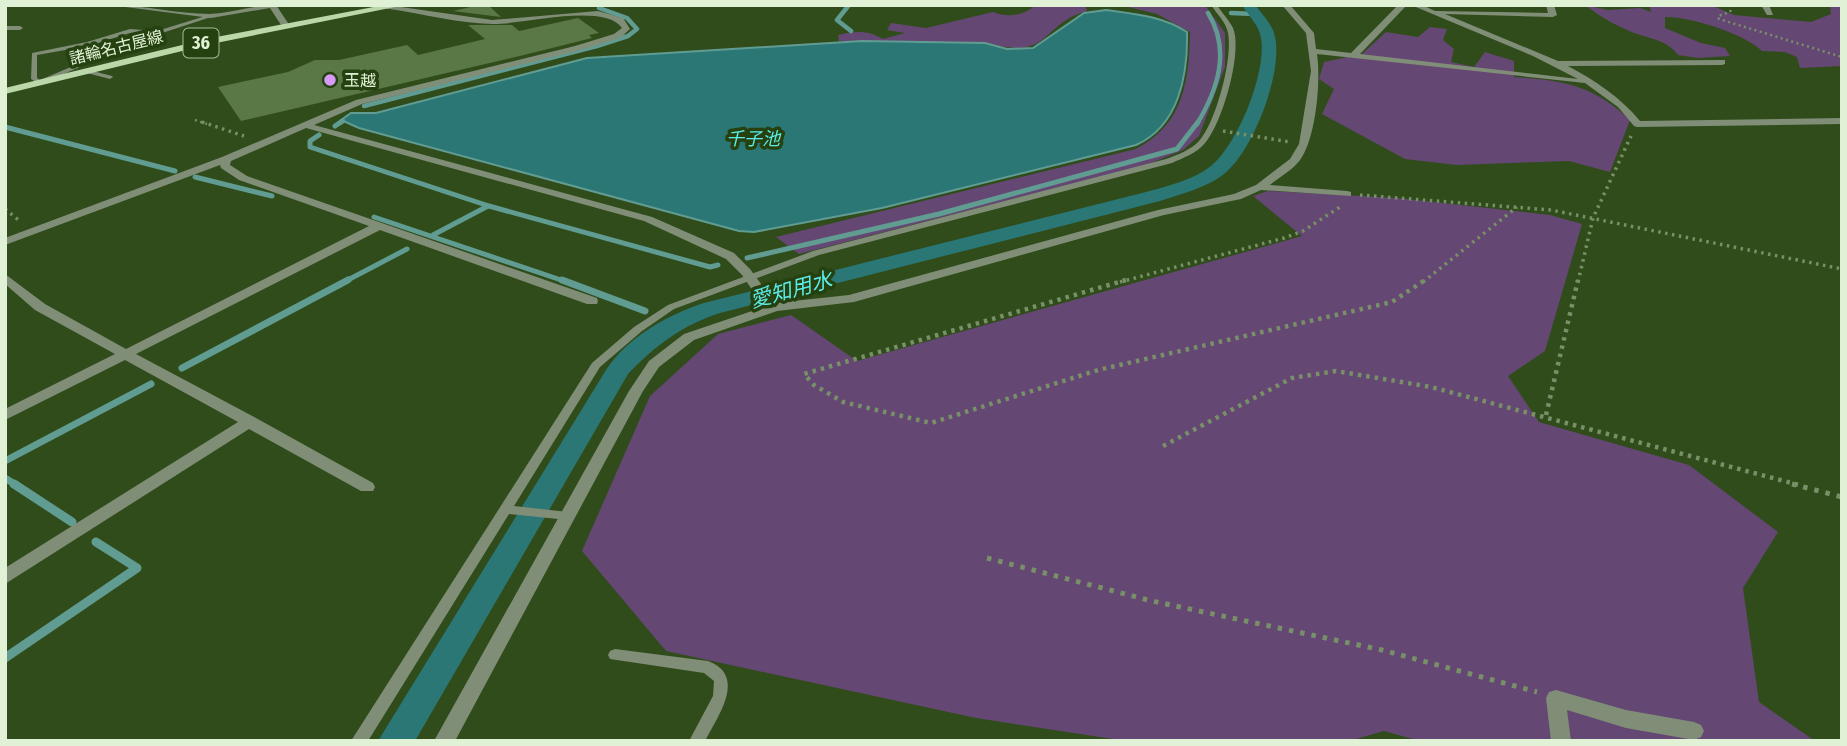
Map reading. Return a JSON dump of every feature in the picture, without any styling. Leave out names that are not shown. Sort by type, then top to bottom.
[{"type":"main road","name":"諸輪名古屋線","points":[[5,91],[286,26],[395,6]]},
{"type":"street","points":[[114,5],[211,16],[272,5],[286,26]]},
{"type":"street","points":[[444,741],[654,364],[689,337],[770,305],[850,299],[1162,212],[1237,197],[1260,187],[1294,161],[1304,144],[1315,71],[1310,33],[1286,5]]},
{"type":"street","points":[[1353,56],[1403,5]]},
{"type":"street","points":[[1415,5],[1554,64],[1630,113],[1637,124],[1842,121]]},
{"type":"street","points":[[1430,12],[1553,15],[1550,5]]},
{"type":"street","points":[[5,242],[226,159],[359,103],[578,48],[617,36],[626,29],[620,20],[598,13],[492,22],[395,6]]},
{"type":"street","points":[[1313,51],[1587,83]]},
{"type":"street","points":[[1554,64],[1722,62]]},
{"type":"street","points":[[305,125],[649,219],[730,256],[770,305]]},
{"type":"street","points":[[226,159],[225,166],[243,178],[592,301]]},
{"type":"street","points":[[1260,187],[1347,194]]},
{"type":"street","points":[[5,415],[379,226]]},
{"type":"street","points":[[5,278],[40,307],[367,486]]},
{"type":"street","points":[[5,577],[251,421]]},
{"type":"street","points":[[1561,741],[1556,698],[1626,719],[1694,731]]},
{"type":"lane","points":[[359,741],[596,365],[610,351],[671,307],[754,284],[816,253],[1169,161],[1195,148],[1212,129],[1224,90],[1233,40],[1228,25],[1214,5]]},
{"type":"lane","points":[[157,33],[130,30],[88,44],[34,54],[34,79],[40,82],[157,33],[211,16]]},
{"type":"lane","points":[[5,28],[20,28]]},
{"type":"lane","points":[[85,71],[110,77]]},
{"type":"lane","points":[[504,509],[568,516]]},
{"type":"lane","points":[[615,654],[708,667],[721,679],[720,696],[697,741]]},
{"type":"path","points":[[1733,5],[1730,12],[1718,16],[1719,19],[1842,57]]},
{"type":"path","points":[[195,120],[264,142]]},
{"type":"path","points":[[1546,415],[1593,218],[1637,124]]},
{"type":"path","points":[[1212,129],[1304,144]]},
{"type":"path","points":[[1517,207],[1407,295],[1392,302],[1098,370],[942,421],[931,423],[828,398],[810,385],[804,374],[1046,302],[1284,238],[1303,231],[1349,201],[1347,194],[1517,207],[1593,218],[1842,269]]},
{"type":"path","points":[[1163,446],[1292,378],[1336,371],[1431,387],[1842,497]]},
{"type":"path","points":[[987,558],[1152,601],[1382,650],[1556,698]]},
{"type":"shaded area","points":[[1036,5],[1085,5],[1087,11],[1071,17],[1043,39],[1023,48],[986,43],[839,41],[838,35],[850,33],[861,32],[883,39],[905,33],[887,30],[891,23],[926,28],[993,12],[1015,15]]},
{"type":"shaded area","points":[[1120,5],[1205,5],[1225,33],[1225,67],[1199,136],[1183,150],[1146,165],[799,254],[776,237],[1136,149],[1152,139],[1165,127],[1181,100],[1188,67],[1190,32],[1157,14]]},
{"type":"shaded area","points":[[1585,5],[1608,10],[1640,8],[1651,12],[1649,5],[1711,5],[1734,15],[1811,22],[1831,14],[1830,5],[1842,5],[1842,66],[1800,68],[1797,57],[1785,52],[1762,51],[1743,38],[1716,27],[1665,17],[1665,28],[1701,43],[1725,48],[1730,56],[1698,58],[1678,55],[1664,43],[1621,27]]},
{"type":"shaded area","points":[[1430,27],[1447,29],[1443,40],[1454,49],[1451,62],[1474,67],[1485,52],[1514,61],[1514,77],[1576,86],[1616,108],[1630,120],[1610,172],[1569,161],[1457,165],[1405,159],[1322,114],[1334,89],[1319,79],[1324,62],[1362,54],[1386,32],[1418,37]]},
{"type":"shaded area","points":[[1268,191],[1397,198],[1550,215],[1582,224],[1545,351],[1508,376],[1539,422],[1689,465],[1778,532],[1743,588],[1759,702],[1815,741],[1420,741],[1384,731],[1349,741],[1126,741],[976,718],[666,651],[582,551],[650,396],[718,334],[791,315],[857,361],[1302,236],[1253,196]]},
{"type":"water","name":"千子池","points":[[1106,10],[1158,19],[1187,32],[1186,65],[1178,97],[1162,125],[1151,136],[1136,145],[882,208],[754,232],[739,231],[359,128],[341,120],[351,113],[376,113],[587,58],[862,41],[985,43],[1007,49],[1033,48],[1084,13]]},
{"type":"building","points":[[488,5],[501,17],[453,11]]},
{"type":"building","name":"玉越","points":[[578,18],[599,33],[589,35],[592,38],[528,54],[241,121],[218,87],[288,72],[315,60],[339,60],[407,45],[418,55],[485,39],[468,25],[512,25],[519,31]]},
{"type":"waterway","points":[[364,106],[597,46],[628,36],[637,29],[627,18],[599,8],[603,5]]},
{"type":"waterway","points":[[849,5],[837,20],[851,31]]},
{"type":"waterway","name":"愛知用水","points":[[396,741],[618,370],[645,344],[675,323],[712,308],[892,260],[1153,196],[1203,179],[1227,161],[1237,147],[1262,88],[1269,51],[1268,37],[1248,5]]},
{"type":"waterway","points":[[1197,124],[1211,97],[1219,69],[1219,41],[1208,13]]},
{"type":"waterway","points":[[1231,13],[1254,14]]},
{"type":"waterway","points":[[338,124],[343,121]]},
{"type":"waterway","points":[[747,258],[939,214],[1177,149],[1198,122]]},
{"type":"waterway","points":[[5,127],[175,171]]},
{"type":"waterway","points":[[319,135],[310,141],[310,147],[489,206],[710,267],[718,265]]},
{"type":"waterway","points":[[195,177],[272,196]]},
{"type":"waterway","points":[[433,235],[488,206]]},
{"type":"waterway","points":[[374,217],[567,282]]},
{"type":"waterway","points":[[344,282],[407,249]]},
{"type":"waterway","points":[[182,368],[348,280]]},
{"type":"waterway","points":[[562,280],[645,311]]},
{"type":"waterway","points":[[5,461],[151,384]]},
{"type":"waterway","points":[[5,478],[16,485]]},
{"type":"waterway","points":[[14,484],[72,522]]},
{"type":"waterway","points":[[5,658],[137,568],[96,542]]},
{"type":"place","name":"玉越","points":[[330,80]]}]
